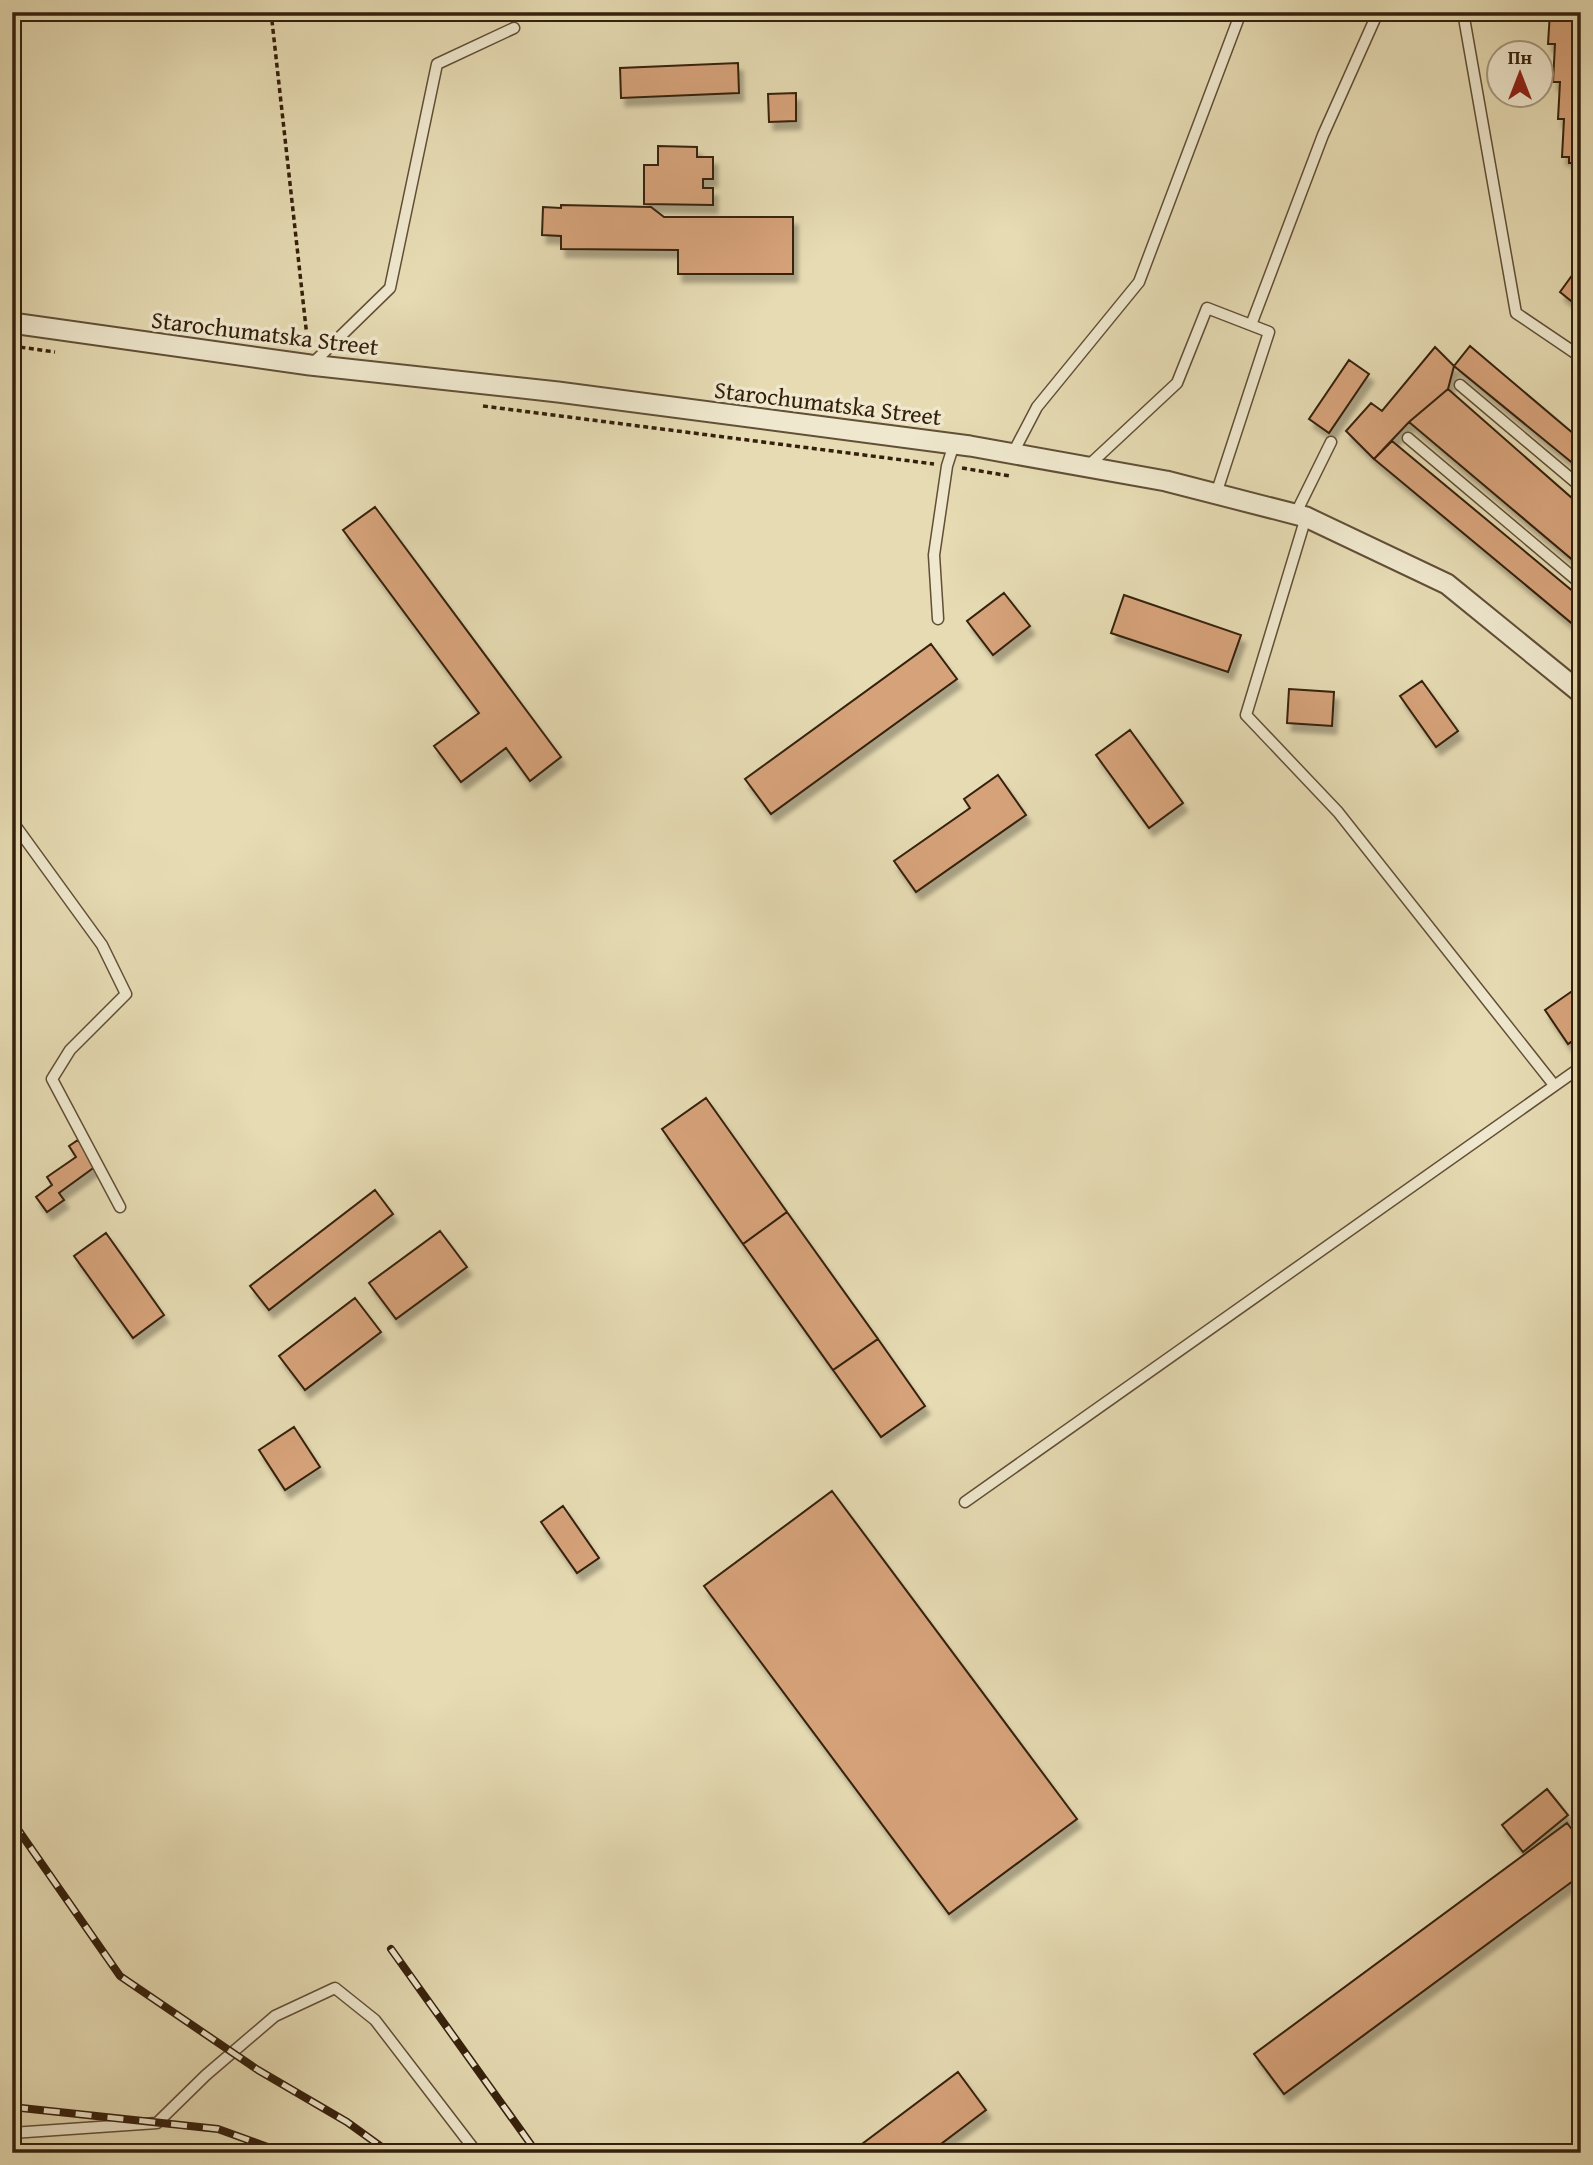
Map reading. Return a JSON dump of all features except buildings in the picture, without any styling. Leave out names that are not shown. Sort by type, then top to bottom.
[{"type":"street","name":"Starochumatska Street","points":[[12,323],[310,365],[558,392],[954,444],[1166,481],[1301,516],[1447,584],[1581,693]]},
{"type":"lane","points":[[1013,453],[1037,407],[1139,282],[1241,12]]},
{"type":"lane","points":[[1251,325],[1323,135],[1378,12]]},
{"type":"lane","points":[[1462,12],[1516,313],[1581,357]]},
{"type":"lane","points":[[310,365],[390,288],[437,64],[514,28]]},
{"type":"lane","points":[[1088,467],[1177,383],[1207,308],[1269,332],[1216,494]]},
{"type":"lane","points":[[1461,385],[1581,487]]},
{"type":"lane","points":[[1408,438],[1581,584]]},
{"type":"lane","points":[[1331,442],[1301,516],[1246,715],[1338,812],[1554,1085]]},
{"type":"lane","points":[[938,619],[934,555],[947,466],[954,444]]},
{"type":"lane","points":[[12,821],[102,945],[126,994],[70,1050],[52,1079],[120,1207]]},
{"type":"lane","points":[[965,1502],[1581,1067]]},
{"type":"lane","points":[[12,2133],[157,2123],[206,2075],[275,2016],[335,1988],[375,2020],[477,2153]]},
{"type":"path","points":[[271,12],[310,365]]},
{"type":"path","points":[[12,346],[67,353]]},
{"type":"path","points":[[480,406],[1014,476]]},
{"type":"railway","points":[[12,1821],[120,1976],[258,2070],[347,2122],[390,2153]]},
{"type":"railway","points":[[391,1949],[537,2153]]},
{"type":"railway","points":[[12,2107],[218,2129],[284,2153]]}]
